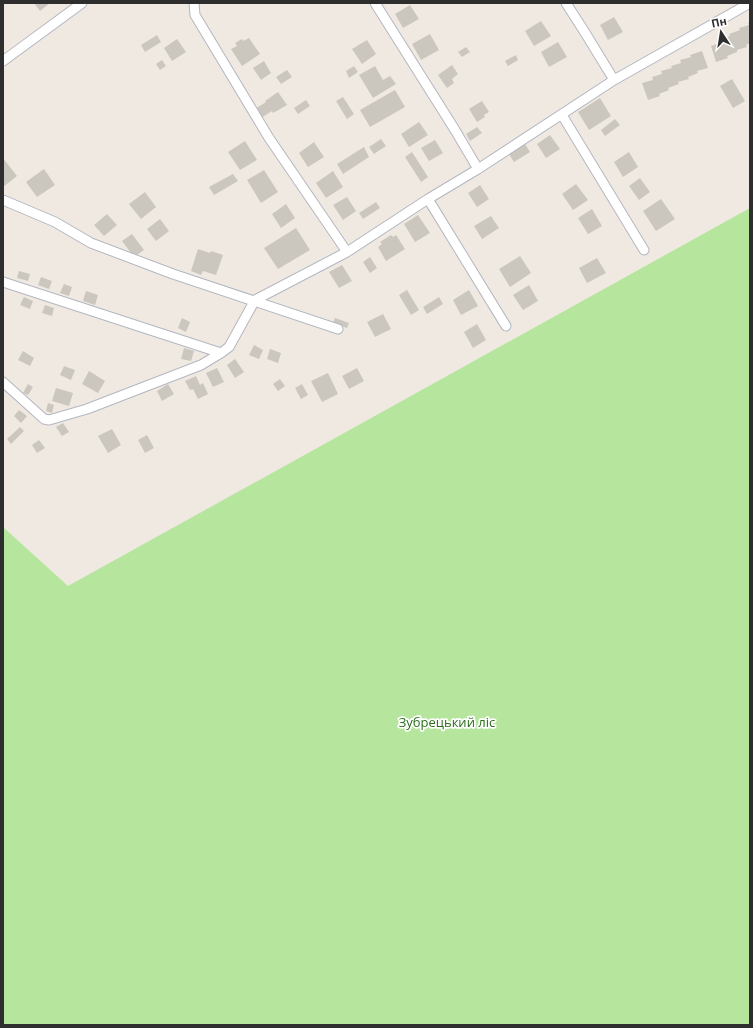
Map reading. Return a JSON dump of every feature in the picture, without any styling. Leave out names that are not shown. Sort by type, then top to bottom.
[{"type":"street","points":[[3,61],[82,3]]},
{"type":"street","points":[[194,3],[195,15],[265,132],[347,252]]},
{"type":"street","points":[[376,3],[478,169]]},
{"type":"street","points":[[566,3],[614,80]]},
{"type":"street","points":[[3,382],[44,419],[53,420],[201,365],[222,353],[229,347],[254,300],[347,252],[562,115],[614,80],[750,3]]},
{"type":"street","points":[[562,115],[644,250]]},
{"type":"street","points":[[428,199],[506,326]]},
{"type":"street","points":[[3,200],[55,222],[91,242],[173,274],[338,329]]},
{"type":"street","points":[[3,282],[222,353]]},
{"type":"green space","name":"Зубрецький ліс","points":[[750,208],[750,1025],[3,1025],[3,527],[68,586]]},
{"type":"building","points":[[34,3],[50,3],[40,11]]},
{"type":"building","points":[[410,5],[419,19],[403,28],[395,14]]},
{"type":"building","points":[[614,17],[623,32],[608,40],[600,25]]},
{"type":"building","points":[[541,21],[551,36],[534,46],[525,31]]},
{"type":"building","points":[[750,22],[750,43],[746,45],[747,47],[737,50],[737,52],[727,56],[728,58],[716,62],[711,46],[722,42],[721,39],[740,30],[739,28],[749,25],[748,23]]},
{"type":"building","points":[[430,34],[439,50],[421,60],[412,44]]},
{"type":"building","points":[[157,35],[161,42],[145,52],[141,45]]},
{"type":"building","points":[[249,38],[260,54],[242,66],[231,49],[237,46],[235,43],[242,39],[243,41]]},
{"type":"building","points":[[177,39],[186,52],[172,61],[164,48]]},
{"type":"building","points":[[367,40],[376,54],[362,64],[352,49]]},
{"type":"building","points":[[558,42],[567,57],[549,67],[541,52]]},
{"type":"building","points":[[466,47],[470,52],[462,57],[458,52]]},
{"type":"building","points":[[702,51],[708,68],[697,71],[698,73],[688,77],[689,79],[678,82],[679,84],[668,88],[669,90],[659,94],[660,96],[648,100],[642,83],[653,80],[652,77],[662,74],[661,71],[672,68],[671,66],[681,63],[680,60],[691,57],[690,55]]},
{"type":"building","points":[[516,55],[518,60],[508,66],[505,61]]},
{"type":"building","points":[[162,60],[166,66],[160,70],[156,64]]},
{"type":"building","points":[[264,61],[271,73],[261,80],[253,68]]},
{"type":"building","points":[[452,65],[458,74],[452,79],[454,83],[447,88],[438,75]]},
{"type":"building","points":[[354,66],[358,72],[349,78],[346,71]]},
{"type":"building","points":[[375,66],[383,80],[390,76],[396,84],[373,98],[359,75]]},
{"type":"building","points":[[287,70],[292,77],[281,84],[276,77]]},
{"type":"building","points":[[732,79],[745,101],[733,108],[720,86]]},
{"type":"building","points":[[395,90],[405,107],[370,127],[360,110]]},
{"type":"building","points":[[278,92],[287,105],[273,113],[272,111],[261,118],[255,109]]},
{"type":"building","points":[[343,97],[354,114],[347,119],[336,101]]},
{"type":"building","points":[[600,98],[611,116],[589,130],[578,112]]},
{"type":"building","points":[[306,100],[310,106],[298,114],[294,108]]},
{"type":"building","points":[[482,101],[489,112],[484,115],[485,117],[477,122],[469,109]]},
{"type":"building","points":[[615,119],[620,125],[605,136],[601,130]]},
{"type":"building","points":[[419,122],[428,135],[409,147],[401,134]]},
{"type":"building","points":[[477,127],[482,133],[470,141],[466,134]]},
{"type":"building","points":[[550,135],[560,149],[546,158],[537,144]]},
{"type":"building","points":[[381,139],[386,146],[374,154],[369,147]]},
{"type":"building","points":[[435,140],[443,153],[429,161],[421,148]]},
{"type":"building","points":[[245,141],[257,160],[240,170],[228,152]]},
{"type":"building","points":[[314,142],[324,157],[308,167],[299,153]]},
{"type":"building","points":[[525,144],[530,152],[514,162],[509,154]]},
{"type":"building","points":[[364,147],[369,157],[343,174],[337,164]]},
{"type":"building","points":[[412,152],[428,177],[421,182],[405,157]]},
{"type":"building","points":[[629,152],[638,167],[623,177],[614,162]]},
{"type":"building","points":[[3,158],[17,176],[3,187]]},
{"type":"building","points":[[44,169],[55,185],[37,197],[26,182]]},
{"type":"building","points":[[264,170],[278,192],[261,203],[247,180]]},
{"type":"building","points":[[333,171],[343,187],[326,198],[316,183]]},
{"type":"building","points":[[233,174],[238,181],[214,195],[209,187]]},
{"type":"building","points":[[640,178],[650,192],[639,200],[629,186]]},
{"type":"building","points":[[576,184],[588,200],[573,210],[562,194]]},
{"type":"building","points":[[480,185],[489,199],[477,207],[468,193]]},
{"type":"building","points":[[145,192],[156,207],[141,219],[129,204]]},
{"type":"building","points":[[347,197],[356,211],[343,220],[333,205]]},
{"type":"building","points":[[661,199],[675,219],[656,231],[643,211]]},
{"type":"building","points":[[376,202],[380,208],[363,219],[359,213]]},
{"type":"building","points":[[286,204],[295,218],[281,228],[272,214]]},
{"type":"building","points":[[592,209],[602,226],[588,234],[578,218]]},
{"type":"building","points":[[107,214],[117,225],[104,236],[94,225]]},
{"type":"building","points":[[418,215],[430,233],[415,242],[404,224]]},
{"type":"building","points":[[491,216],[499,228],[482,239],[474,226]]},
{"type":"building","points":[[160,219],[169,231],[156,241],[147,229]]},
{"type":"building","points":[[296,228],[310,250],[278,269],[264,248]]},
{"type":"building","points":[[132,234],[144,250],[134,257],[122,241]]},
{"type":"building","points":[[391,235],[393,237],[396,235],[405,249],[386,261],[378,247],[382,244],[380,242]]},
{"type":"building","points":[[198,249],[223,255],[216,275],[203,271],[201,275],[191,271]]},
{"type":"building","points":[[520,256],[531,273],[510,287],[499,269]]},
{"type":"building","points":[[370,257],[377,268],[370,273],[363,262]]},
{"type":"building","points":[[597,258],[606,273],[587,283],[579,268]]},
{"type":"building","points":[[342,265],[352,281],[339,288],[329,272]]},
{"type":"building","points":[[19,271],[30,274],[28,281],[17,278]]},
{"type":"building","points":[[41,277],[52,281],[49,289],[38,285]]},
{"type":"building","points":[[64,284],[72,287],[69,296],[60,293]]},
{"type":"building","points":[[529,285],[538,301],[523,310],[513,295]]},
{"type":"building","points":[[407,290],[419,310],[411,315],[399,295]]},
{"type":"building","points":[[469,290],[478,306],[461,315],[453,300]]},
{"type":"building","points":[[86,291],[98,295],[95,305],[83,301]]},
{"type":"building","points":[[24,297],[33,301],[30,309],[20,305]]},
{"type":"building","points":[[439,297],[443,304],[427,314],[423,307]]},
{"type":"building","points":[[45,305],[54,308],[52,316],[42,313]]},
{"type":"building","points":[[383,314],[391,329],[375,337],[367,322]]},
{"type":"building","points":[[182,318],[190,322],[186,332],[178,328]]},
{"type":"building","points":[[335,318],[349,323],[347,328],[333,323]]},
{"type":"building","points":[[477,324],[486,340],[473,348],[464,332]]},
{"type":"building","points":[[254,345],[263,350],[259,359],[249,355]]},
{"type":"building","points":[[184,348],[194,351],[191,361],[181,359]]},
{"type":"building","points":[[270,349],[281,353],[278,363],[267,359]]},
{"type":"building","points":[[23,351],[34,358],[30,366],[18,360]]},
{"type":"building","points":[[235,359],[244,372],[235,378],[227,365]]},
{"type":"building","points":[[64,366],[75,370],[71,380],[60,375]]},
{"type":"building","points":[[217,368],[224,382],[213,387],[206,373]]},
{"type":"building","points":[[357,368],[364,381],[349,389],[342,376]]},
{"type":"building","points":[[89,371],[105,381],[98,393],[82,384]]},
{"type":"building","points":[[328,373],[338,394],[322,402],[311,381]]},
{"type":"building","points":[[196,376],[200,385],[203,383],[208,394],[198,399],[193,389],[190,390],[185,381]]},
{"type":"building","points":[[280,379],[285,386],[278,391],[273,384]]},
{"type":"building","points":[[28,384],[33,387],[28,395],[23,393]]},
{"type":"building","points":[[168,384],[174,394],[162,401],[157,391]]},
{"type":"building","points":[[302,384],[308,395],[301,399],[295,388]]},
{"type":"building","points":[[56,388],[73,393],[69,406],[52,401]]},
{"type":"building","points":[[48,403],[54,405],[52,413],[46,411]]},
{"type":"building","points":[[19,410],[27,416],[21,423],[14,416]]},
{"type":"building","points":[[63,423],[69,432],[62,436],[56,427]]},
{"type":"building","points":[[20,427],[24,431],[11,444],[7,439]]},
{"type":"building","points":[[112,429],[121,445],[108,453],[98,436]]},
{"type":"building","points":[[147,435],[154,448],[145,453],[138,440]]},
{"type":"building","points":[[39,440],[45,448],[37,453],[32,445]]}]
